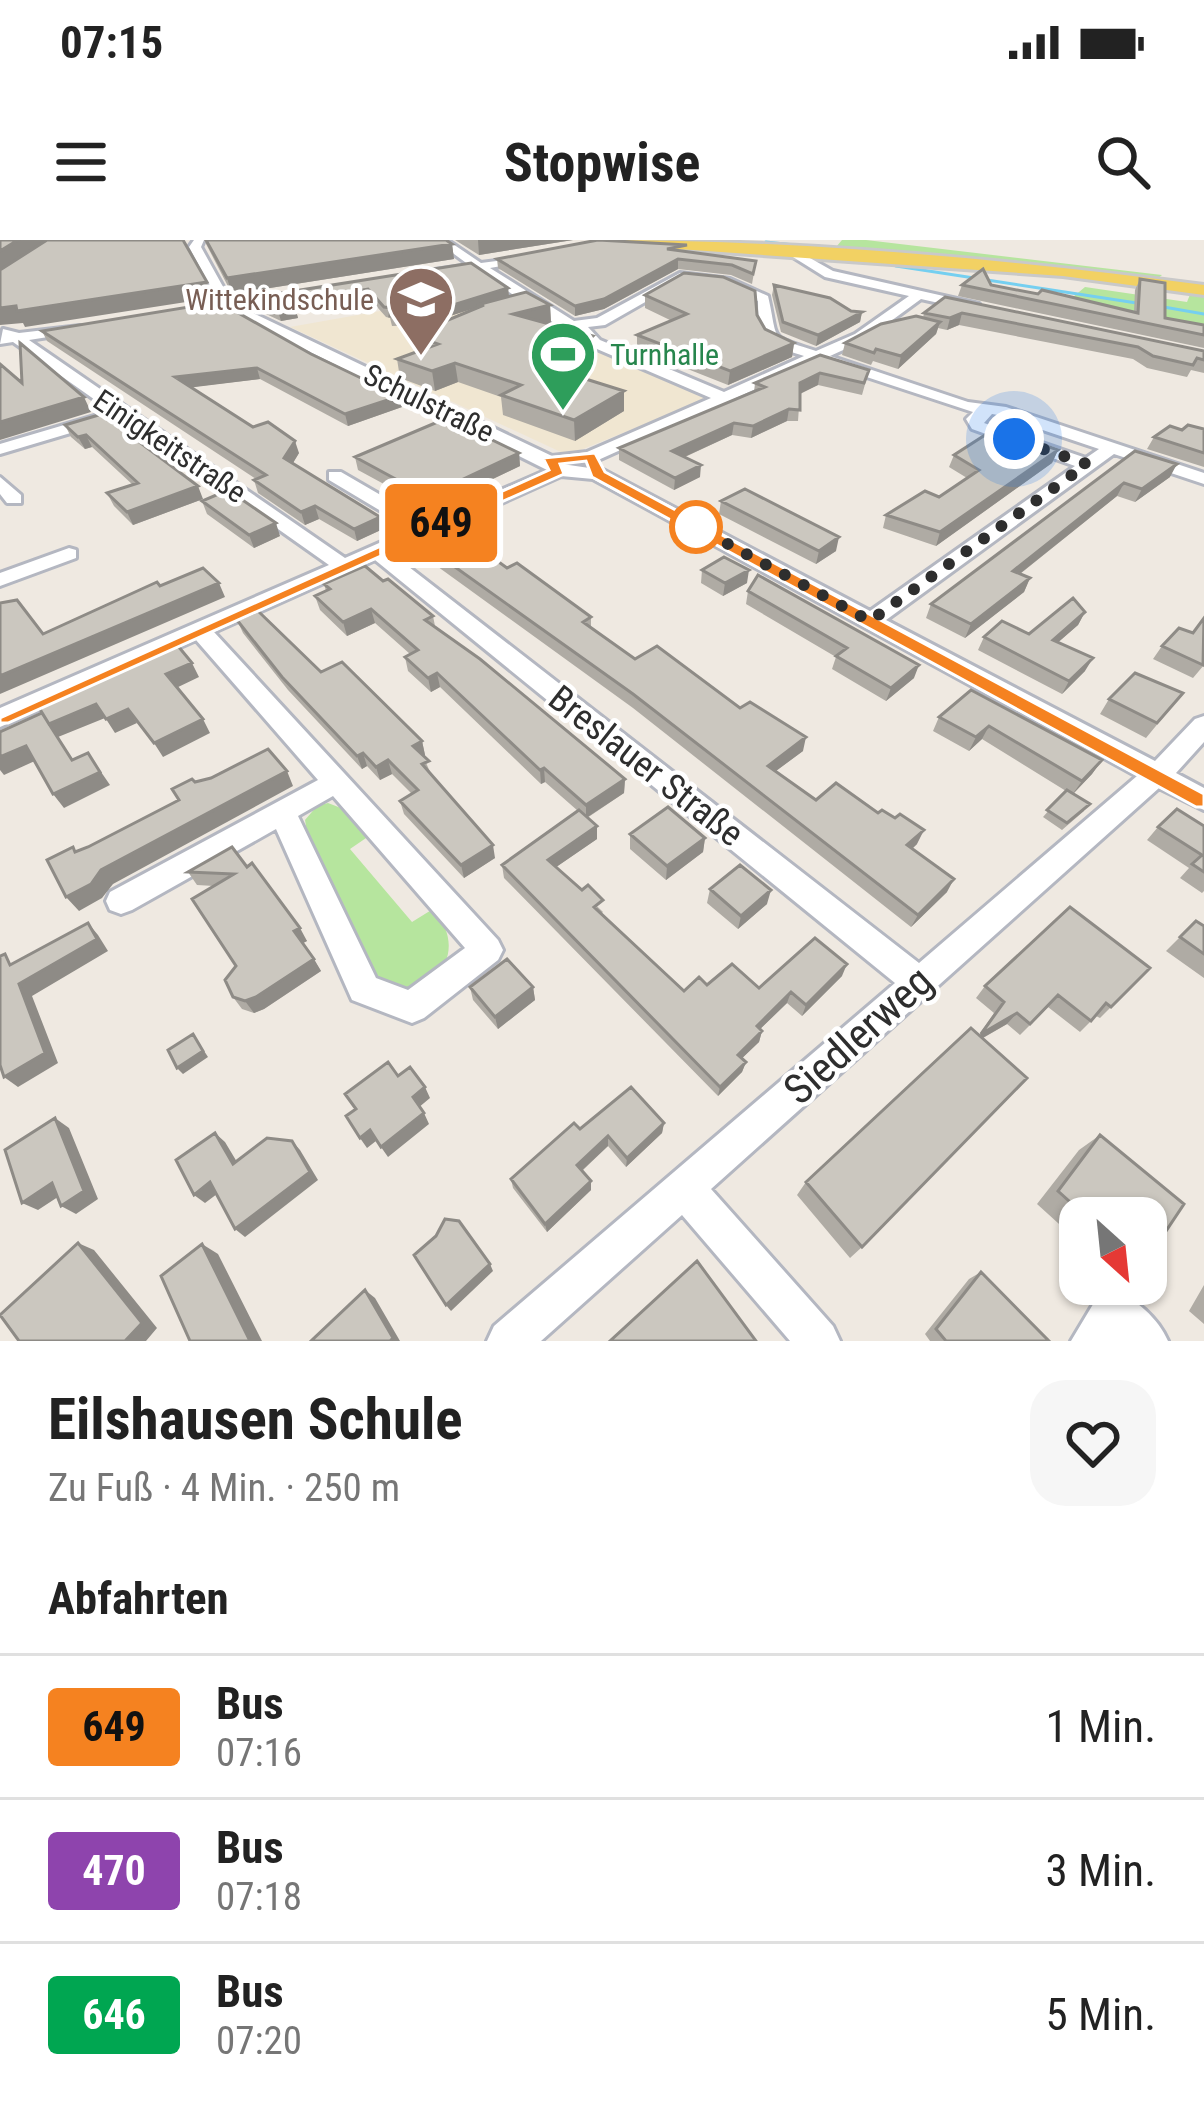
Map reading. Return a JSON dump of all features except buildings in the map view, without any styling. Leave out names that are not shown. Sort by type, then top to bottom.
[{"type":"main road","points":[[602,244],[712,245],[1040,268],[1204,290]]},
{"type":"street","points":[[199,240],[196,247],[227,305]]},
{"type":"street","points":[[440,240],[595,343],[725,398]]},
{"type":"street","points":[[797,254],[830,274],[982,309]]},
{"type":"street","points":[[416,276],[549,255]]},
{"type":"street","points":[[580,329],[673,279],[726,282],[764,299],[766,332],[773,341],[1204,479]]},
{"type":"street","points":[[594,465],[860,337],[917,296]]},
{"type":"street","points":[[514,304],[531,300]]},
{"type":"street","points":[[206,309],[248,302]]},
{"type":"street","name":"Schulstraße","points":[[227,305],[553,466],[594,465],[870,621],[1204,800]]},
{"type":"street","name":"Einigkeitstraße","points":[[0,321],[7,339],[344,566]]},
{"type":"street","points":[[7,339],[99,325]]},
{"type":"street","points":[[987,410],[974,419],[978,426],[1087,464]]},
{"type":"street","points":[[0,449],[119,413]]},
{"type":"street","points":[[870,621],[1111,448]]},
{"type":"street","points":[[0,718],[425,530],[553,466]]},
{"type":"street","points":[[335,476],[425,530]]},
{"type":"street","points":[[0,482],[14,499]]},
{"type":"street","name":"Breslauer Straße","points":[[376,551],[917,981]]},
{"type":"street","points":[[0,580],[69,554]]},
{"type":"street","points":[[200,631],[487,950],[412,1007],[364,989],[282,812]]},
{"type":"street","name":"Siedlerweg","points":[[509,1341],[1179,755],[1204,725]]},
{"type":"street","points":[[121,901],[337,782]]},
{"type":"street","points":[[686,1189],[818,1341]]},
{"type":"street","points":[[1093,1341],[1113,1310],[1146,1341]]},
{"type":"shaded area","points":[[504,289],[537,316],[591,347],[704,394],[705,400],[563,453],[290,327]]},
{"type":"green space","points":[[842,240],[1162,275],[1156,280],[831,253]]},
{"type":"green space","points":[[1085,287],[1187,302],[1191,292],[1204,294],[1204,327],[1067,302]]},
{"type":"green space","points":[[328,803],[346,810],[369,836],[350,849],[412,922],[433,909],[445,927],[446,960],[427,982],[395,988],[377,982],[307,832],[305,820],[317,806]]},
{"type":"waterway","points":[[766,242],[812,247]]},
{"type":"waterway","points":[[896,266],[1143,304]]},
{"type":"waterway","points":[[1158,306],[1204,314]]},
{"type":"bus line","name":"649","points":[[0,718],[559,471],[548,461],[590,457],[596,462],[597,474],[1204,800]]},
{"type":"place","name":"Wittekindschule","points":[[421,358]]},
{"type":"place","name":"Turnhalle","points":[[563,413]]},
{"type":"route","points":[[696,527],[693,525],[870,621],[1087,464],[1014,439]]}]
